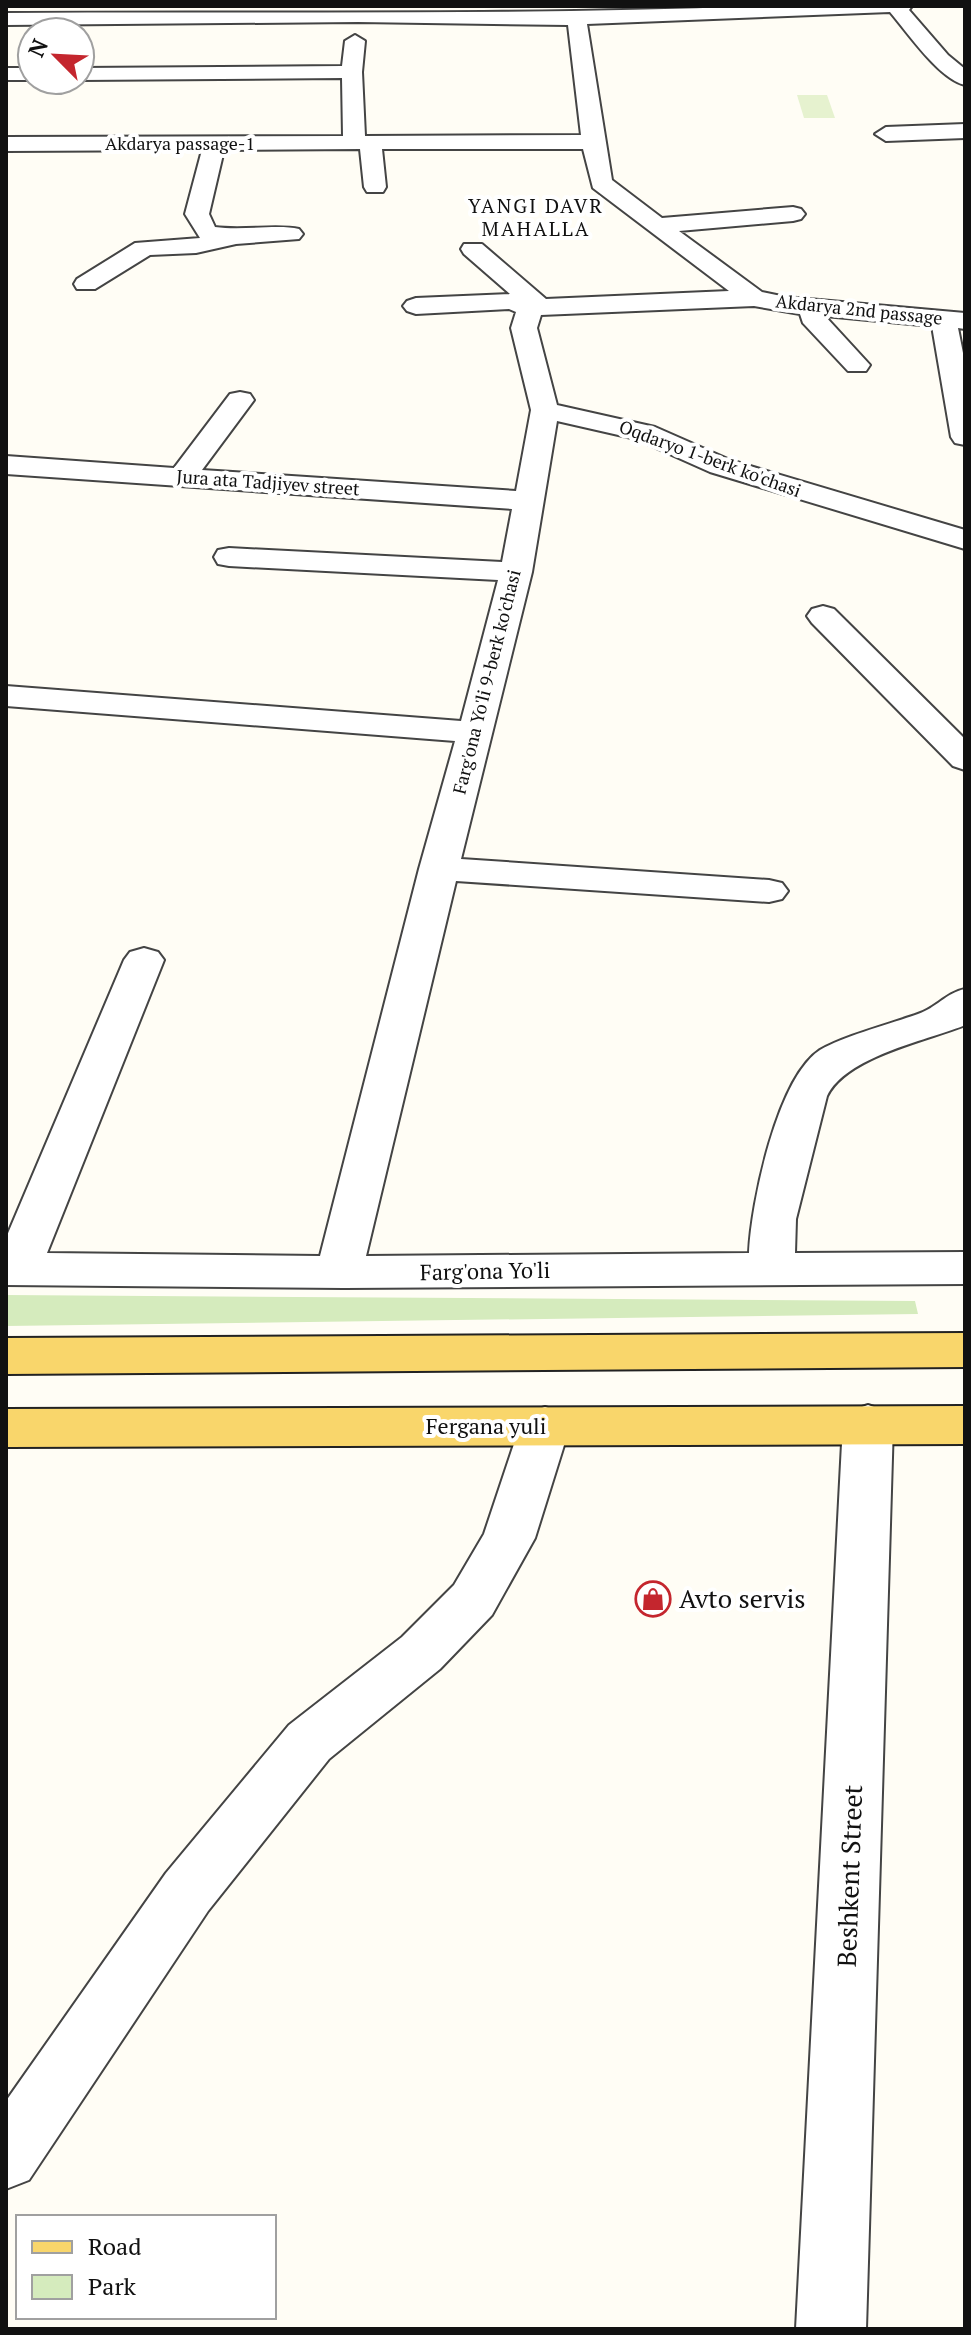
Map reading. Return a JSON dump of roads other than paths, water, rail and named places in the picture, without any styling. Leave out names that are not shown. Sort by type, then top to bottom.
[{"type":"main road","points":[[6,1356],[965,1350]]},
{"type":"main road","name":"Fergana yuli","points":[[6,1428],[965,1425]]},
{"type":"street","points":[[407,6],[446,18]]},
{"type":"street","points":[[895,6],[941,59],[965,79]]},
{"type":"street","points":[[6,19],[446,18],[486,12],[577,19],[714,10],[903,6]]},
{"type":"street","points":[[358,16],[352,72],[362,143],[375,187]]},
{"type":"street","points":[[577,19],[601,183],[661,225],[754,298]]},
{"type":"street","points":[[941,59],[965,57]]},
{"type":"street","points":[[96,74],[352,72]]},
{"type":"street","points":[[886,134],[965,131]]},
{"type":"street","name":"Akdarya passage-1","points":[[6,144],[593,142]]},
{"type":"street","points":[[214,144],[197,214],[206,232],[230,238]]},
{"type":"street","points":[[661,225],[793,214]]},
{"type":"street","points":[[86,284],[144,248],[196,246],[230,238],[291,234]]},
{"type":"street","points":[[473,249],[534,308]]},
{"type":"street","points":[[416,306],[513,301],[534,308],[754,298]]},
{"type":"street","name":"Akdarya 2nd passage","points":[[754,298],[815,308],[955,320]]},
{"type":"street","name":"Farg'ona Yo'li 9-berk ko'chasi","points":[[344,1272],[343,1248],[516,572],[545,410],[524,328],[534,308]]},
{"type":"street","points":[[815,308],[812,318],[857,365]]},
{"type":"street","points":[[955,320],[965,437]]},
{"type":"street","points":[[182,477],[240,400]]},
{"type":"street","name":"Oqdaryo 1-berk ko'chasi","points":[[545,410],[645,433],[720,466],[965,540]]},
{"type":"street","name":"Jura аta Tadjiyev street","points":[[15,474],[182,477],[529,501]]},
{"type":"street","points":[[229,557],[516,572]]},
{"type":"street","points":[[823,616],[965,759]]},
{"type":"street","points":[[6,696],[474,732]]},
{"type":"street","points":[[438,869],[769,891]]},
{"type":"street","points":[[13,1269],[144,960]]},
{"type":"street","points":[[772,1267],[773,1219],[806,1096],[816,1076],[836,1059],[949,1017],[965,1001]]},
{"type":"street","name":"Farg'ona Yo'li","points":[[13,1269],[344,1272],[965,1268]]},
{"type":"street","name":"Beshkent Street","points":[[831,2329],[868,1424]]},
{"type":"street","points":[[6,2157],[187,1892],[309,1742],[421,1653],[473,1600],[509,1538],[545,1426]]},
{"type":"place","name":"Avto servis","points":[[653,1599]]},
{"type":"district","name":"YANGI DAVR MAHALLA","points":[[536,218]]}]
